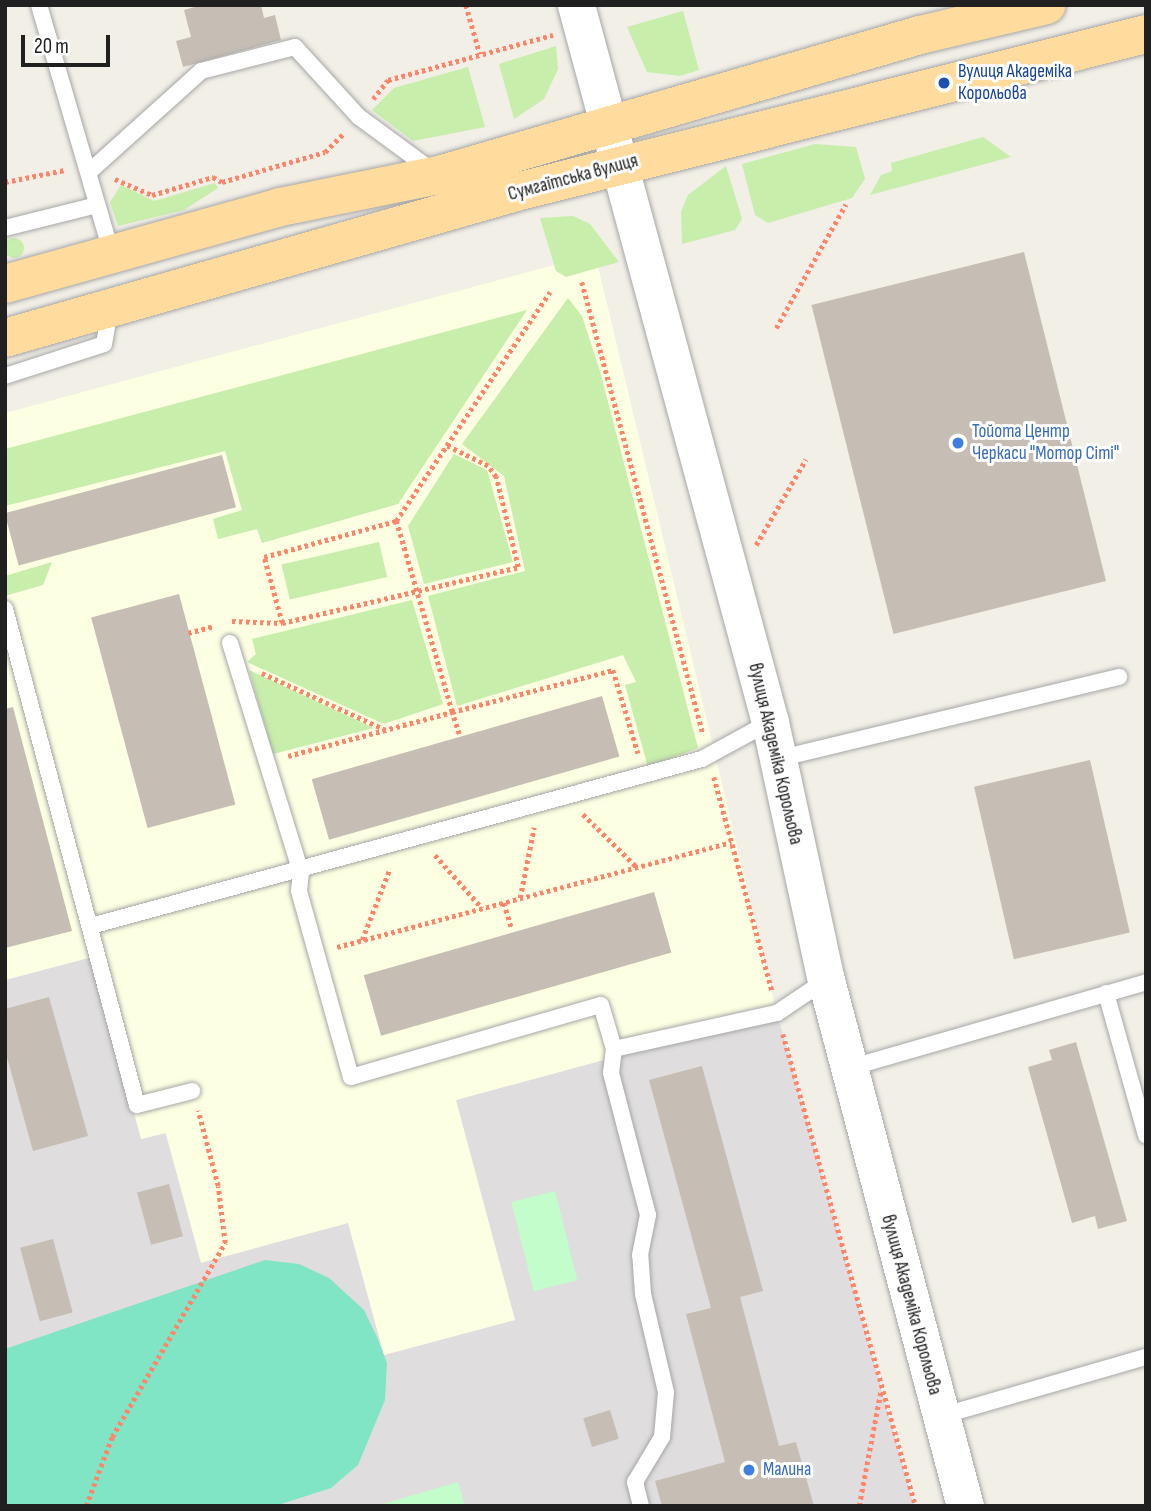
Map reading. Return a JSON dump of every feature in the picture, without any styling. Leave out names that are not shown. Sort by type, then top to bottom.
[{"type":"main road","name":"Сумгаїтська вулиця","points":[[5,284],[280,207],[439,175],[920,35],[1047,5]]},
{"type":"main road","name":"Сумгаїтська вулиця","points":[[5,338],[618,166],[1146,34]]},
{"type":"street","name":"вулиця Академіка Корольова","points":[[567,20],[608,127],[770,722],[826,980],[965,1506]]},
{"type":"lane","points":[[39,5],[112,255]]},
{"type":"lane","points":[[89,173],[201,72],[295,47],[359,117],[439,175]]},
{"type":"lane","points":[[5,228],[97,205]]},
{"type":"lane","points":[[5,376],[104,344],[110,310]]},
{"type":"lane","points":[[5,609],[91,926],[136,1105],[192,1091]]},
{"type":"lane","points":[[230,643],[301,872],[299,891],[351,1077],[601,1005],[614,1049],[611,1073],[649,1215],[640,1255],[643,1294],[666,1392],[662,1437],[635,1482],[640,1506]]},
{"type":"lane","points":[[777,759],[1119,677]]},
{"type":"lane","points":[[91,926],[301,872],[645,776],[708,755],[770,722]]},
{"type":"lane","points":[[614,1049],[777,1013],[826,980]]},
{"type":"lane","points":[[849,1068],[1146,982]]},
{"type":"lane","points":[[1106,993],[1146,1135]]},
{"type":"lane","points":[[941,1416],[1146,1357]]},
{"type":"path","points":[[466,5],[480,54]]},
{"type":"path","points":[[5,183],[58,169],[89,173],[152,195],[213,177],[222,182],[326,152],[359,117],[388,80],[480,54],[567,20]]},
{"type":"path","points":[[776,328],[846,204]]},
{"type":"path","points":[[582,282],[777,1013],[915,1506]]},
{"type":"path","points":[[282,623],[264,557],[396,521],[550,292]]},
{"type":"path","points":[[188,634],[238,619],[282,623],[518,567],[496,477],[488,466],[447,446]]},
{"type":"path","points":[[733,585],[806,459]]},
{"type":"path","points":[[396,521],[459,734]]},
{"type":"path","points":[[235,661],[386,730]]},
{"type":"path","points":[[266,762],[613,670],[645,776]]},
{"type":"path","points":[[566,798],[638,867]]},
{"type":"path","points":[[520,898],[539,806]]},
{"type":"path","points":[[421,839],[482,908]]},
{"type":"path","points":[[316,952],[731,842]]},
{"type":"path","points":[[362,940],[399,845]]},
{"type":"path","points":[[503,903],[512,930]]},
{"type":"path","points":[[86,1506],[112,1437],[225,1243],[218,1186],[192,1091]]},
{"type":"path","points":[[859,1506],[882,1386]]},
{"type":"shaded area","points":[[595,254],[777,1013],[456,1100],[515,1320],[384,1355],[348,1223],[201,1263],[166,1133],[141,1139],[92,957],[5,980],[5,413]]},
{"type":"shaded area","points":[[92,957],[142,1139],[165,1132],[201,1262],[348,1223],[384,1355],[515,1320],[455,1100],[777,1013],[914,1506],[5,1506],[5,980]]},
{"type":"green space","points":[[683,11],[699,70],[680,76],[647,72],[627,27]]},
{"type":"green space","points":[[556,46],[558,69],[544,99],[514,119],[499,64]]},
{"type":"green space","points":[[468,67],[485,127],[413,141],[372,110],[394,88]]},
{"type":"green space","points":[[983,137],[1011,157],[870,195],[881,175],[892,171],[891,163]]},
{"type":"green space","points":[[815,144],[856,147],[865,179],[852,198],[768,223],[755,215],[742,164]]},
{"type":"green space","points":[[726,166],[742,219],[735,230],[682,244],[681,212],[688,195]]},
{"type":"green space","points":[[215,183],[218,188],[184,210],[118,226],[110,202],[121,185],[154,201]]},
{"type":"green space","points":[[573,216],[590,224],[619,262],[566,277],[556,271],[540,218]]},
{"type":"green space","points":[[14,238],[21,241],[24,248],[21,255],[14,258],[7,255],[4,248],[7,241]]},
{"type":"green space","points":[[568,298],[582,316],[600,371],[698,748],[648,767],[625,685],[636,682],[623,655],[457,706],[428,596],[525,571],[504,476],[462,444]]},
{"type":"green space","points":[[527,310],[398,504],[262,543],[257,529],[218,539],[213,519],[242,510],[225,451],[5,506],[5,449]]},
{"type":"green space","points":[[454,454],[487,470],[513,562],[424,584],[408,526]]},
{"type":"green space","points":[[379,542],[387,577],[290,600],[282,564]]},
{"type":"green space","points":[[52,562],[43,585],[5,596],[5,576]]},
{"type":"green space","points":[[412,600],[443,704],[384,724],[247,662],[256,654],[252,639]]},
{"type":"green space","points":[[249,670],[374,728],[273,754]]},
{"type":"green space","points":[[555,1191],[577,1280],[534,1291],[511,1202]]},
{"type":"green space","points":[[265,1260],[299,1264],[329,1278],[364,1310],[377,1337],[387,1363],[385,1400],[358,1465],[331,1488],[275,1506],[5,1506],[5,1349]]},
{"type":"green space","points":[[458,1482],[465,1506],[376,1506]]},
{"type":"building","points":[[202,5],[261,5],[264,18],[275,15],[281,40],[183,67],[176,41],[191,37],[184,10]]},
{"type":"building","name":"Тойота Центр Черкаси \"Мотор Сіті\"","points":[[1024,252],[1106,581],[894,634],[812,305]]},
{"type":"building","points":[[222,455],[236,507],[19,565],[5,513]]},
{"type":"building","points":[[179,594],[235,805],[148,828],[91,618]]},
{"type":"building","points":[[602,696],[619,757],[329,840],[312,779]]},
{"type":"building","points":[[13,707],[72,931],[5,948],[5,709]]},
{"type":"building","points":[[1090,760],[1130,932],[1014,959],[974,787]]},
{"type":"building","points":[[654,892],[671,953],[381,1036],[364,975]]},
{"type":"building","points":[[49,997],[88,1136],[33,1151],[5,1050],[5,1009]]},
{"type":"building","points":[[1076,1042],[1127,1221],[1098,1229],[1095,1216],[1072,1223],[1028,1067],[1052,1060],[1049,1050]]},
{"type":"building","points":[[702,1066],[763,1291],[740,1297],[779,1446],[796,1442],[814,1506],[662,1506],[655,1481],[725,1462],[686,1314],[711,1308],[649,1080]]},
{"type":"building","points":[[169,1184],[183,1236],[151,1245],[137,1193]]},
{"type":"building","points":[[53,1239],[73,1312],[40,1321],[20,1248]]},
{"type":"building","points":[[610,1410],[619,1439],[592,1447],[583,1418]]},
{"type":"place","name":"Вулиця Академіка Корольова","points":[[944,83]]},
{"type":"place","name":"Тойота Центр Черкаси \"Мотор Сіті\"","points":[[958,443]]},
{"type":"place","name":"Малина","points":[[749,1470]]}]
